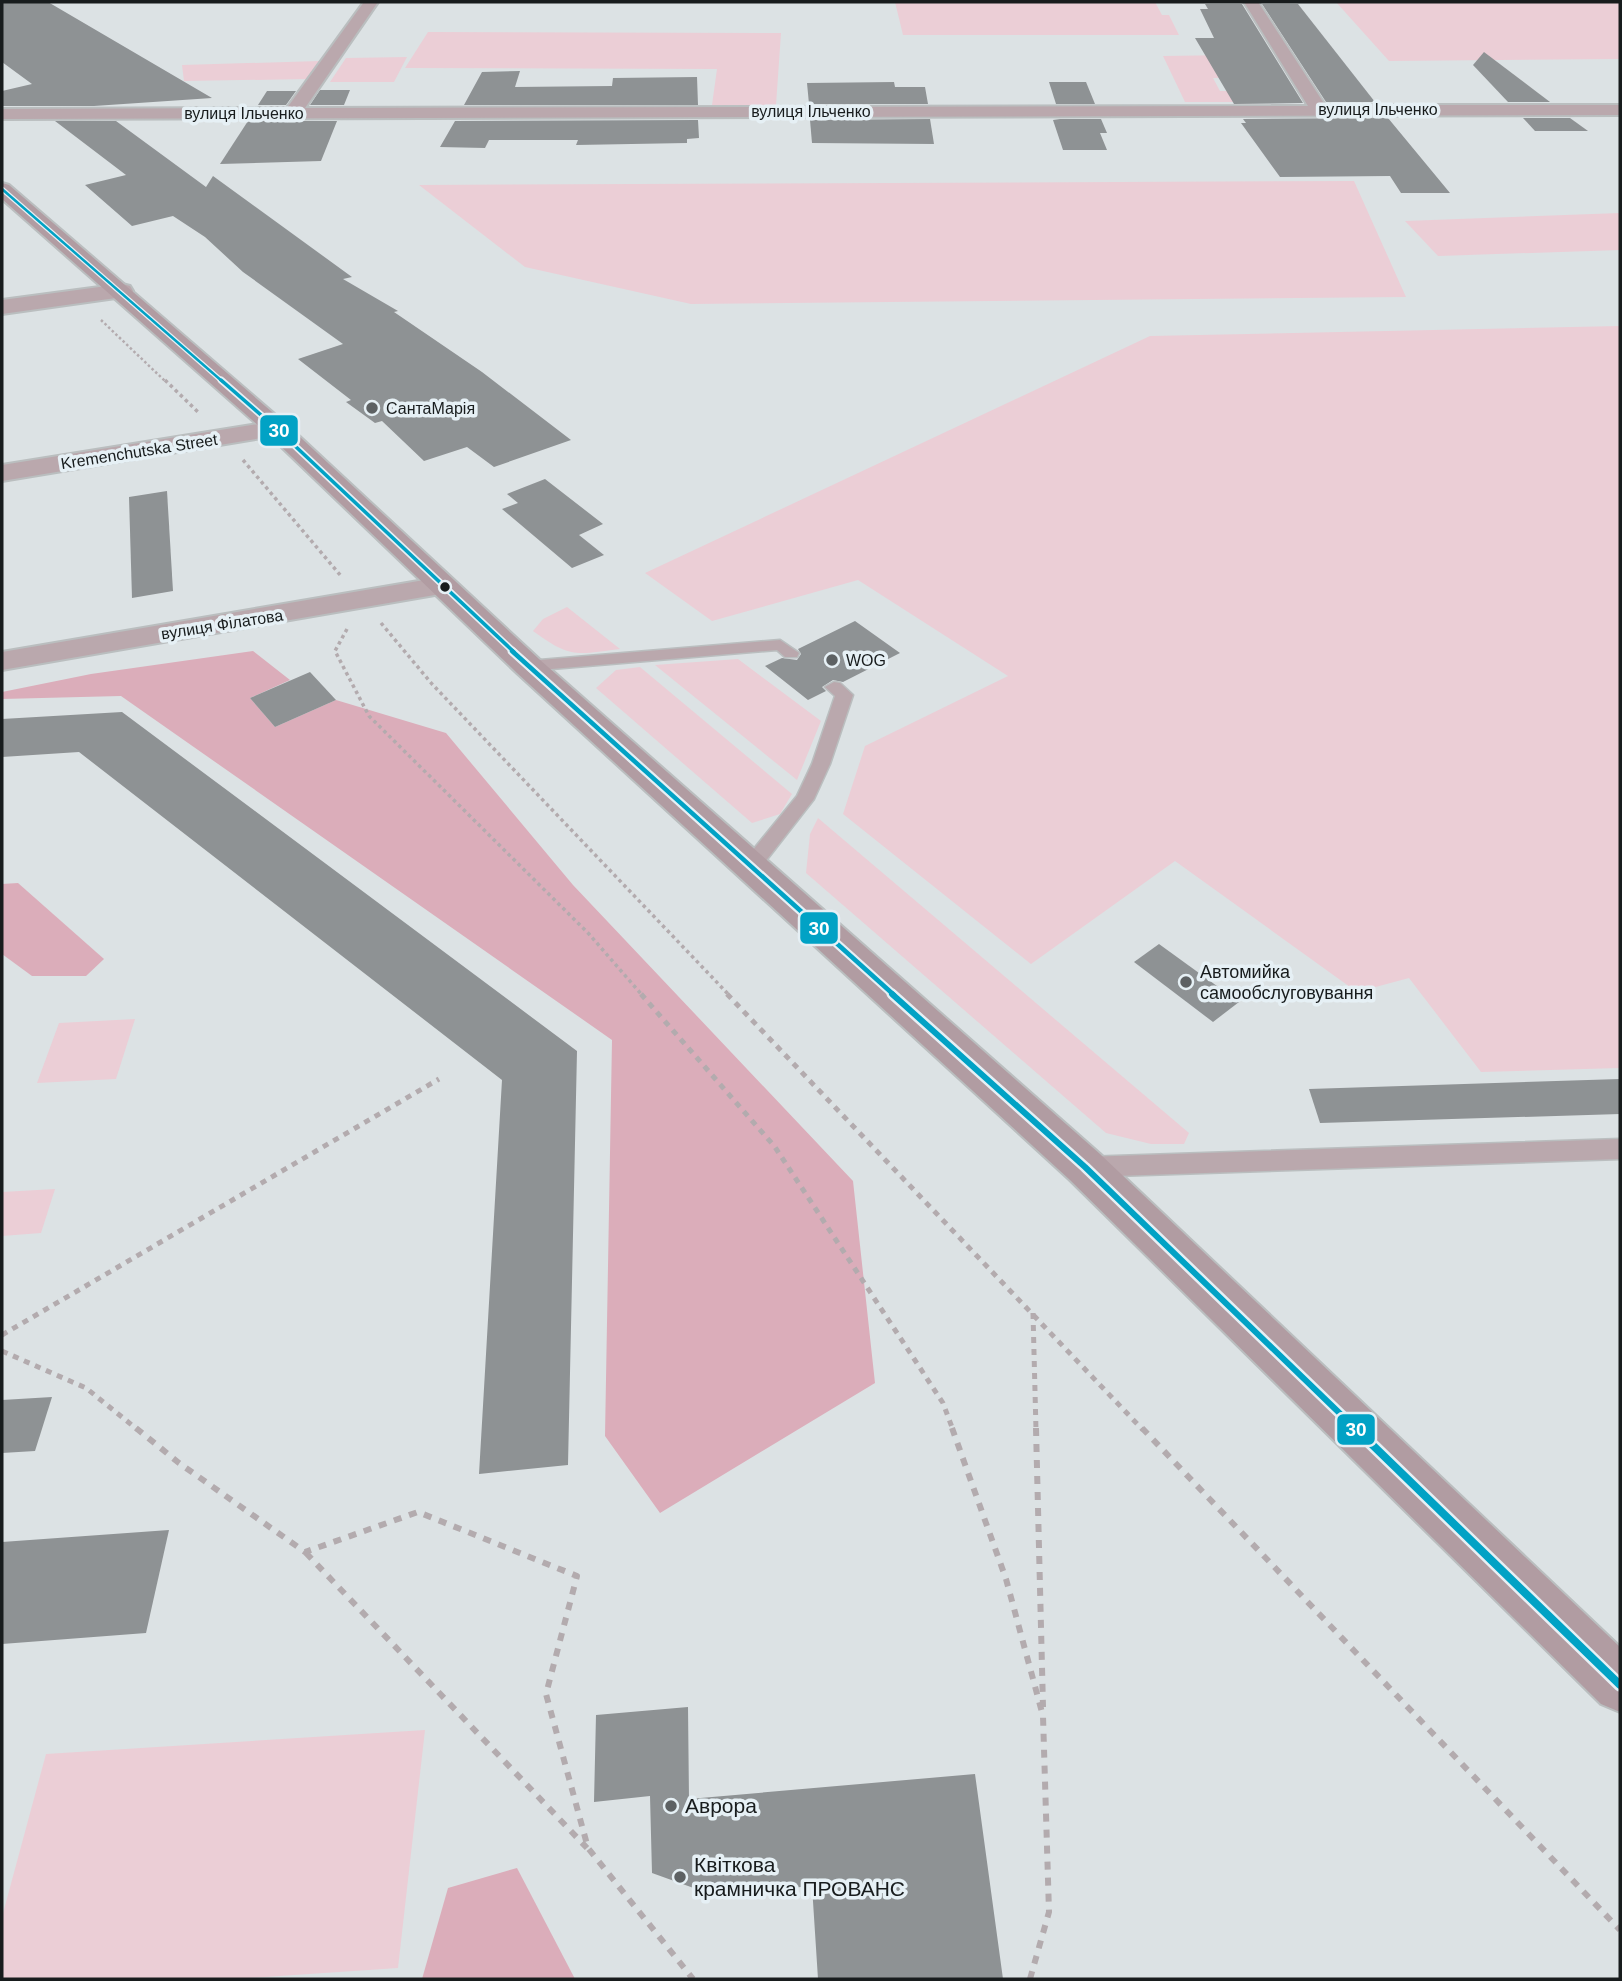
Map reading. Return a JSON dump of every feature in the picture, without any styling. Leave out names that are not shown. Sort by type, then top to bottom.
[{"type":"main road","points":[[2,189],[277,429],[528,666],[1085,1167],[1620,1685]]},
{"type":"street","points":[[293,112],[371,2]]},
{"type":"street","points":[[1251,2],[1319,109]]},
{"type":"street","name":"вулиця Ільченко","points":[[2,114],[1620,110]]},
{"type":"street","points":[[2,307],[122,291]]},
{"type":"street","name":"Kremenchutska Street","points":[[2,473],[277,429]]},
{"type":"street","name":"вулиця Філатова","points":[[2,661],[442,586]]},
{"type":"lane","points":[[528,666],[780,645],[791,653]]},
{"type":"lane","points":[[751,866],[805,799],[821,764],[844,695],[834,687]]},
{"type":"lane","points":[[1085,1167],[1620,1149]]},
{"type":"path","points":[[76,297],[224,437],[432,684],[1620,1930]]},
{"type":"path","points":[[362,601],[335,651],[369,716],[589,934],[775,1147],[943,1404],[1006,1579],[1043,1716]]},
{"type":"path","points":[[2,1335],[439,1079]]},
{"type":"path","points":[[1030,1979],[1049,1912],[1033,1312]]},
{"type":"path","points":[[2,1350],[86,1388],[179,1462],[305,1552],[588,1848],[693,1979]]},
{"type":"path","points":[[305,1552],[418,1512],[578,1576],[546,1694],[588,1848]]},
{"type":"shaded area","points":[[895,2],[1155,2],[1162,15],[1169,15],[1179,35],[903,35]]},
{"type":"shaded area","points":[[1336,2],[1620,2],[1620,59],[1389,61]]},
{"type":"shaded area","points":[[428,32],[781,33],[776,105],[712,105],[717,69],[405,68]]},
{"type":"shaded area","points":[[1231,55],[1246,77],[1213,78],[1220,91],[1291,91],[1299,102],[1185,102],[1163,56]]},
{"type":"shaded area","points":[[407,57],[394,82],[330,82],[346,58]]},
{"type":"shaded area","points":[[320,61],[309,79],[184,81],[182,65]]},
{"type":"shaded area","points":[[1354,181],[1406,297],[691,304],[525,267],[419,185]]},
{"type":"shaded area","points":[[1620,213],[1620,250],[1438,256],[1405,221]]},
{"type":"shaded area","points":[[1620,326],[1620,1068],[1481,1072],[1409,978],[1357,992],[1175,861],[1031,964],[843,814],[865,746],[1008,676],[858,580],[712,621],[645,573],[1150,336]]},
{"type":"shaded area","points":[[567,607],[620,649],[593,653],[573,652],[556,646],[533,631],[543,619]]},
{"type":"shaded area","points":[[253,651],[290,680],[250,698],[275,727],[336,700],[446,733],[573,885],[853,1181],[875,1383],[660,1513],[605,1436],[612,1040],[121,696],[2,699],[2,692],[91,674]]},
{"type":"shaded area","points":[[738,659],[821,721],[797,780],[655,665]]},
{"type":"shaded area","points":[[640,667],[792,794],[780,814],[752,823],[596,688],[616,670]]},
{"type":"shaded area","points":[[818,818],[1189,1133],[1184,1144],[1151,1144],[1106,1133],[806,873],[810,834]]},
{"type":"shaded area","points":[[18,883],[104,959],[86,976],[32,976],[2,954],[2,884]]},
{"type":"shaded area","points":[[135,1019],[116,1079],[37,1083],[59,1023]]},
{"type":"shaded area","points":[[55,1189],[41,1233],[2,1236],[2,1192]]},
{"type":"shaded area","points":[[425,1730],[398,1968],[235,1979],[2,1979],[2,1917],[46,1754]]},
{"type":"shaded area","points":[[517,1868],[575,1979],[422,1979],[448,1888]]},
{"type":"building","points":[[2,2],[48,2],[212,98],[94,106],[2,106],[2,91],[32,84],[2,62]]},
{"type":"building","points":[[1205,4],[1242,4],[1303,103],[1234,104],[1195,38],[1214,38],[1200,9],[1208,9]]},
{"type":"building","points":[[1262,4],[1298,4],[1375,102],[1326,102]]},
{"type":"building","points":[[1484,52],[1550,102],[1508,102],[1473,65]]},
{"type":"building","points":[[520,71],[515,87],[612,86],[613,78],[697,77],[698,105],[464,105],[482,72]]},
{"type":"building","points":[[894,82],[895,87],[925,87],[928,104],[809,104],[807,83]]},
{"type":"building","points":[[1049,82],[1086,82],[1095,104],[1056,104]]},
{"type":"building","points":[[320,90],[350,90],[344,105],[310,105]]},
{"type":"building","points":[[267,91],[296,91],[286,105],[258,105]]},
{"type":"building","points":[[1388,118],[1450,193],[1401,193],[1390,176],[1280,177],[1241,123],[1246,123],[1243,119]]},
{"type":"building","points":[[1523,118],[1570,118],[1588,131],[1535,131]]},
{"type":"building","points":[[930,119],[934,144],[812,143],[810,120]]},
{"type":"building","points":[[1101,119],[1107,133],[1100,133],[1107,150],[1063,150],[1053,120]]},
{"type":"building","points":[[698,120],[699,138],[687,139],[687,143],[576,145],[578,140],[489,140],[485,148],[440,147],[455,121]]},
{"type":"building","points":[[55,121],[116,121],[206,187],[213,176],[352,277],[343,279],[398,311],[394,312],[482,372],[571,440],[494,467],[467,447],[424,461],[382,421],[375,423],[346,402],[351,400],[298,359],[343,344],[243,272],[205,237],[173,216],[132,226],[85,185],[126,175]]},
{"type":"building","points":[[248,121],[337,121],[321,161],[220,164]]},
{"type":"building","points":[[545,479],[603,524],[579,535],[604,555],[572,568],[502,509],[518,503],[507,494]]},
{"type":"building","points":[[167,491],[173,591],[132,598],[129,497]]},
{"type":"building","name":"WOG","points":[[855,621],[900,653],[843,682],[833,680],[822,687],[826,691],[808,700],[765,666],[782,658],[797,660],[801,654],[798,649]]},
{"type":"building","points":[[310,672],[336,700],[275,727],[250,698]]},
{"type":"building","points":[[122,712],[577,1051],[568,1465],[479,1474],[502,1080],[79,752],[2,757],[2,719]]},
{"type":"building","name":"Автомийка самообслуговування","points":[[1159,944],[1239,1002],[1213,1022],[1134,962]]},
{"type":"building","points":[[1620,1079],[1620,1114],[1320,1123],[1309,1089]]},
{"type":"building","points":[[52,1397],[35,1451],[2,1453],[2,1400]]},
{"type":"building","points":[[169,1530],[146,1633],[2,1644],[2,1542]]},
{"type":"building","points":[[688,1707],[689,1799],[975,1774],[1003,1979],[818,1979],[812,1886],[713,1895],[652,1873],[650,1796],[594,1802],[596,1715]]},
{"type":"transit line","name":"30","points":[[2,189],[277,429],[528,666],[1085,1167],[1620,1685]]},
{"type":"place","name":"СантаМарія","points":[[372,408]]},
{"type":"place","name":"WOG","points":[[832,660]]},
{"type":"place","name":"Автомийка самообслуговування","points":[[1186,982]]},
{"type":"place","name":"Аврора","points":[[671,1806]]},
{"type":"place","name":"Квіткова крамничка ПРОВАНС","points":[[680,1877]]}]
